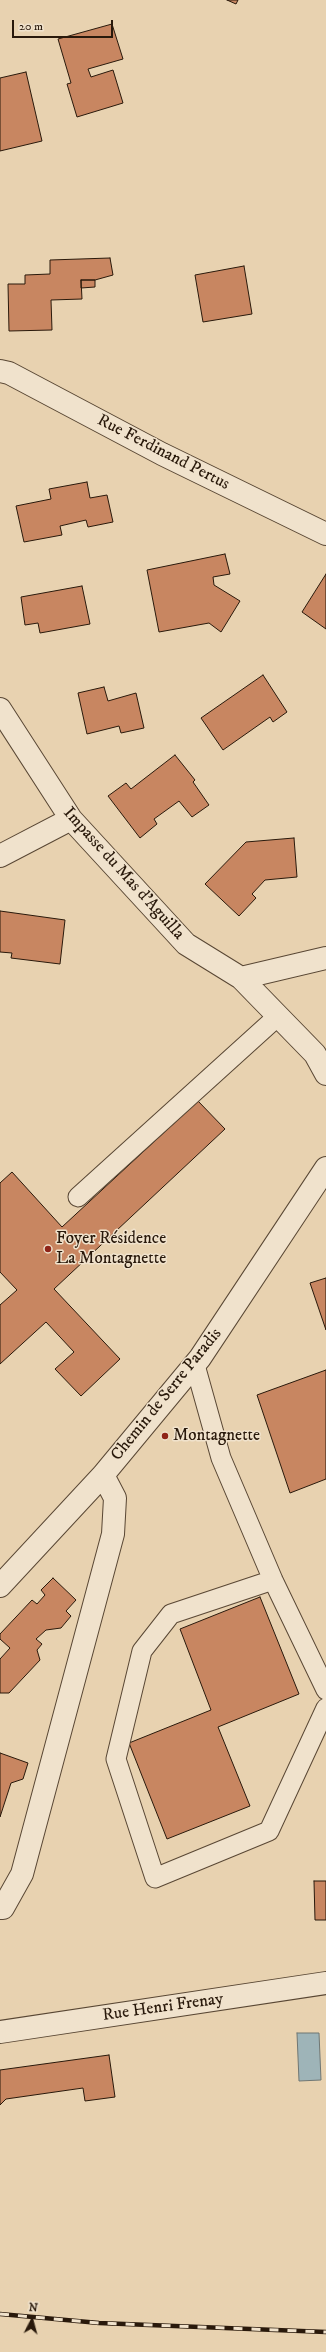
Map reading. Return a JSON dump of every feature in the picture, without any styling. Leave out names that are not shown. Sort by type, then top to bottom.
[{"type":"street","name":"Rue Ferdinand Pertus","points":[[0,371],[10,373],[162,454],[326,534]]},
{"type":"street","name":"Impasse du Mas d'Aguilla","points":[[0,709],[71,819],[186,944],[241,978]]},
{"type":"street","points":[[0,856],[71,819]]},
{"type":"street","points":[[241,978],[326,958]]},
{"type":"street","points":[[241,978],[315,1054],[326,1074]]},
{"type":"street","name":"Chemin de Serre Paradis","points":[[0,1586],[103,1475],[195,1364],[326,1168]]},
{"type":"street","points":[[0,1908],[3,1908],[22,1874],[113,1534],[115,1498],[103,1475]]},
{"type":"street","name":"Rue Henri Frenay","points":[[0,2032],[326,1983]]},
{"type":"lane","points":[[78,1197],[278,1016]]},
{"type":"lane","points":[[195,1364],[221,1458],[273,1580],[326,1690]]},
{"type":"lane","points":[[273,1580],[171,1614],[142,1652],[116,1758],[155,1878],[269,1831],[326,1708]]},
{"type":"water","points":[[297,2033],[319,2033],[321,2080],[299,2081]]},
{"type":"building","points":[[227,0],[238,0],[236,4]]},
{"type":"building","points":[[112,24],[123,59],[88,69],[91,77],[113,70],[123,103],[77,117],[67,84],[71,83],[58,39]]},
{"type":"building","points":[[26,72],[42,141],[0,151],[0,78]]},
{"type":"building","points":[[110,258],[113,275],[95,280],[81,280],[82,299],[51,300],[52,330],[9,331],[8,284],[25,284],[25,275],[50,274],[50,260]]},
{"type":"building","points":[[244,266],[252,314],[203,322],[195,275]]},
{"type":"building","points":[[81,280],[95,280],[95,287],[81,288]]},
{"type":"building","points":[[87,482],[90,498],[107,495],[113,522],[88,527],[86,520],[60,526],[62,535],[24,542],[16,506],[51,499],[49,489]]},
{"type":"building","points":[[225,554],[230,574],[213,577],[214,585],[240,601],[221,632],[209,623],[159,632],[147,570]]},
{"type":"building","points":[[326,574],[326,629],[302,612]]},
{"type":"building","points":[[82,586],[90,624],[40,633],[38,623],[25,625],[21,597]]},
{"type":"building","points":[[263,675],[287,712],[273,722],[270,717],[223,750],[201,718]]},
{"type":"building","points":[[104,687],[108,701],[136,693],[144,728],[121,733],[119,726],[87,734],[78,693]]},
{"type":"building","points":[[175,755],[195,780],[193,782],[209,805],[192,817],[179,801],[154,819],[157,824],[140,838],[108,796],[126,783],[131,789]]},
{"type":"building","points":[[294,838],[297,877],[265,880],[252,894],[256,898],[239,916],[205,884],[246,842]]},
{"type":"building","points":[[0,911],[65,920],[60,964],[11,958],[12,953],[0,952]]},
{"type":"building","name":"Foyer Résidence La Montagnette","points":[[198,1101],[225,1129],[54,1289],[120,1359],[81,1396],[55,1369],[74,1352],[46,1322],[0,1364],[0,1305],[17,1290],[0,1272],[0,1183],[12,1172],[62,1227]]},
{"type":"building","points":[[326,1278],[326,1330],[310,1283]]},
{"type":"building","points":[[326,1370],[326,1479],[290,1493],[257,1395]]},
{"type":"building","points":[[53,1578],[76,1600],[66,1611],[71,1616],[61,1628],[46,1630],[36,1639],[42,1644],[37,1650],[40,1660],[9,1693],[0,1693],[0,1659],[10,1648],[0,1639],[0,1634],[32,1600],[37,1604],[45,1595],[41,1590]]},
{"type":"building","points":[[260,1597],[299,1694],[218,1727],[250,1806],[167,1839],[129,1743],[211,1710],[180,1629]]},
{"type":"building","points":[[0,1753],[28,1763],[23,1779],[11,1783],[0,1817]]},
{"type":"building","points":[[314,1881],[326,1881],[326,1920],[315,1920]]},
{"type":"building","points":[[109,2055],[115,2097],[85,2101],[83,2088],[6,2099],[0,2105],[0,2070]]},
{"type":"railway","points":[[0,2314],[99,2323],[326,2332]]},
{"type":"place","name":"Foyer Résidence La Montagnette","points":[[48,1249]]},
{"type":"place","name":"Montagnette","points":[[165,1436]]}]
